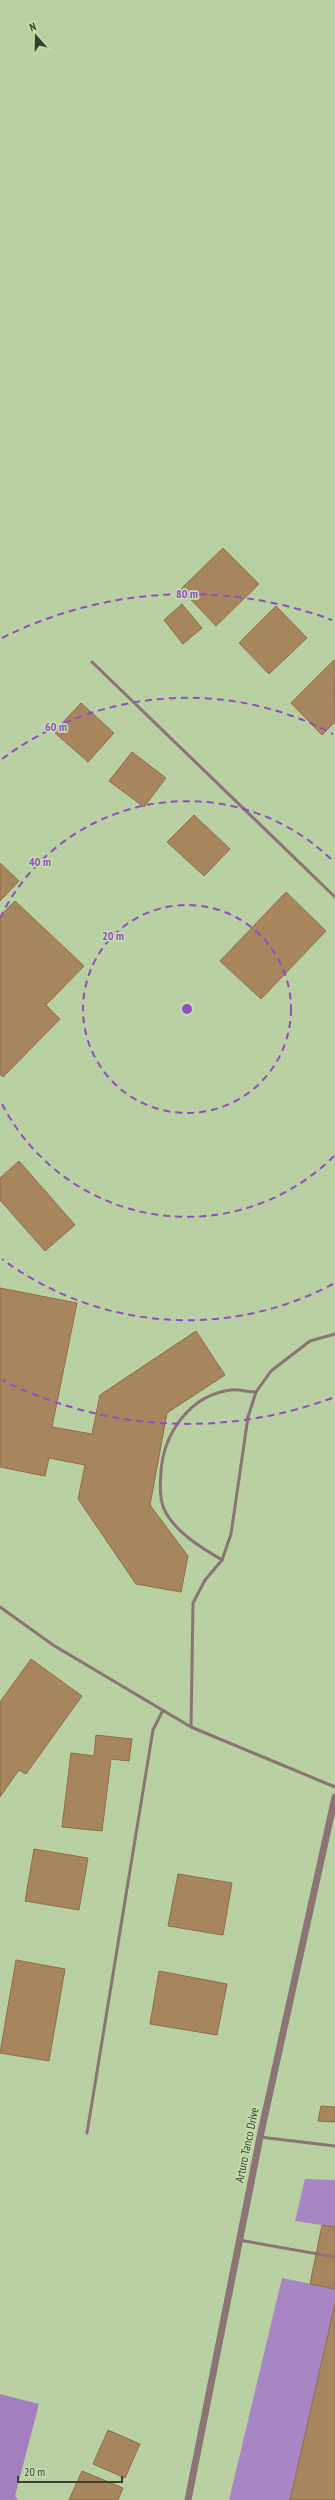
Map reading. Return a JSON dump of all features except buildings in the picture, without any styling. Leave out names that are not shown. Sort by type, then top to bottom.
[{"type":"street","name":"Arturo Tanco Drive","points":[[188,2500],[260,2137],[335,1797]]},
{"type":"lane","points":[[92,662],[335,897]]},
{"type":"lane","points":[[191,1727],[193,1603],[205,1580],[222,1560],[231,1534],[248,1417],[256,1392],[272,1371],[310,1342],[335,1334]]},
{"type":"lane","points":[[222,1560],[183,1533],[166,1513],[159,1489],[162,1455],[176,1423],[192,1408],[214,1394],[232,1390],[256,1392]]},
{"type":"lane","points":[[0,1607],[53,1645],[191,1727],[335,1787]]},
{"type":"lane","points":[[87,2133],[153,1730],[163,1710]]},
{"type":"lane","points":[[260,2137],[335,2146]]},
{"type":"lane","points":[[239,2240],[335,2257]]},
{"type":"shaded area","points":[[305,2179],[335,2180],[335,2227],[295,2221]]},
{"type":"shaded area","points":[[282,2278],[335,2289],[335,2304],[290,2500],[229,2500]]},
{"type":"shaded area","points":[[0,2394],[39,2404],[15,2496],[18,2500],[0,2500]]}]
